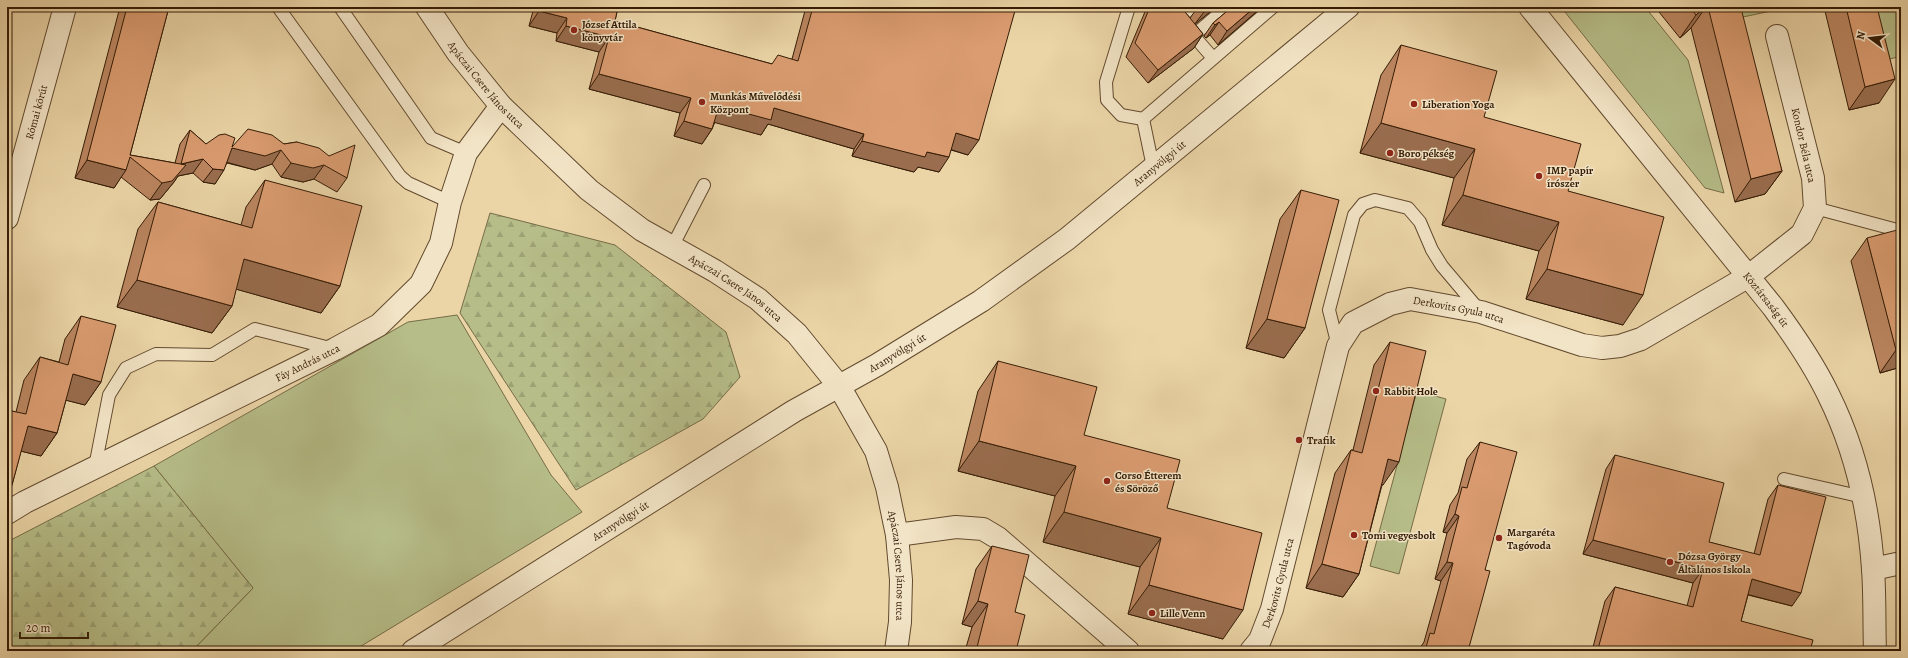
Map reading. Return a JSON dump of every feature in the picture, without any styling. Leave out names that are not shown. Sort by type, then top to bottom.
[{"type":"street","name":"Római körút","points":[[7,218],[65,7]]},
{"type":"street","name":"Apáczai Csere János utca","points":[[427,7],[458,53],[501,106],[589,190],[642,230],[715,271],[758,299],[797,334],[840,386],[876,451],[887,487],[897,535],[902,580],[900,622],[896,651]]},
{"type":"street","name":"Aranyvölgyi út","points":[[412,651],[794,411],[877,365],[981,301],[1067,239],[1153,167],[1287,59],[1348,7]]},
{"type":"street","name":"Köztársaság út","points":[[1530,7],[1748,276],[1799,343],[1828,394],[1848,440],[1863,497],[1873,569],[1875,651]]},
{"type":"street","name":"Kondor Béla utca","points":[[1777,36],[1813,178],[1815,208]]},
{"type":"street","name":"Fáy András utca","points":[[7,513],[25,502],[335,349],[379,325],[421,284],[441,243],[450,202],[466,153],[501,106]]},
{"type":"street","points":[[1748,276],[1802,234],[1815,208]]},
{"type":"street","name":"Derkovits Gyula utca","points":[[1251,651],[1260,640],[1272,609],[1338,346],[1353,324],[1390,304],[1410,299],[1480,312],[1582,345],[1602,348],[1620,346],[1641,339],[1748,276]]},
{"type":"street","points":[[897,535],[956,527],[983,529],[998,538],[1128,651]]},
{"type":"street","points":[[1873,569],[1901,563]]},
{"type":"lane","points":[[278,7],[400,176],[408,183],[450,202]]},
{"type":"lane","points":[[340,7],[431,138],[466,153]]},
{"type":"lane","points":[[1130,7],[1106,82],[1107,100],[1121,115],[1143,119]]},
{"type":"lane","points":[[1192,7],[1178,19],[1213,58]]},
{"type":"lane","points":[[1193,36],[1227,7]]},
{"type":"lane","points":[[1143,119],[1273,7]]},
{"type":"lane","points":[[1143,119],[1153,167]]},
{"type":"lane","points":[[672,247],[704,185]]},
{"type":"lane","points":[[1338,346],[1329,310],[1354,214],[1363,204],[1375,200],[1408,208],[1420,222],[1432,250],[1442,266],[1480,312]]},
{"type":"lane","points":[[1815,208],[1901,231]]},
{"type":"lane","points":[[95,467],[109,396],[126,368],[156,354],[212,355],[255,329],[335,349]]},
{"type":"lane","points":[[1784,480],[1863,497]]},
{"type":"green space","points":[[1561,7],[1645,7],[1688,60],[1724,193],[1705,188]]},
{"type":"green space","points":[[1721,7],[1790,7],[1743,17]]},
{"type":"green space","points":[[1872,7],[1901,7],[1901,56],[1886,60]]},
{"type":"green space","points":[[490,213],[615,245],[726,332],[740,377],[703,419],[576,490],[460,313]]},
{"type":"green space","points":[[457,315],[551,475],[582,512],[353,651],[192,651],[253,588],[154,466],[408,322]]},
{"type":"green space","points":[[1417,391],[1446,399],[1399,574],[1370,566]]},
{"type":"green space","points":[[154,466],[253,588],[192,651],[7,651],[7,542]]},
{"type":"building","points":[[127,7],[169,7],[130,155],[186,165],[172,181],[162,183],[130,157],[126,170],[87,160]]},
{"type":"building","points":[[540,7],[618,7],[615,21],[772,64],[778,55],[798,61],[813,7],[1016,7],[979,140],[956,133],[949,157],[927,152],[925,157],[862,141],[864,134],[774,108],[771,120],[719,106],[712,129],[684,121],[691,98],[599,74],[609,37],[566,26],[567,18],[539,11]]},
{"type":"building","points":[[1150,7],[1181,7],[1203,34],[1158,70],[1135,43]]},
{"type":"building","points":[[1200,7],[1209,7],[1204,12]]},
{"type":"building","points":[[1232,7],[1255,7],[1227,31],[1219,22],[1215,25],[1213,23]]},
{"type":"building","points":[[1690,7],[1705,7],[1696,15]]},
{"type":"building","points":[[1708,7],[1731,7],[1733,10],[1741,8],[1782,171],[1751,179]]},
{"type":"building","points":[[1846,7],[1877,7],[1895,79],[1865,87]]},
{"type":"building","points":[[1401,45],[1497,71],[1484,117],[1581,144],[1568,191],[1664,217],[1643,295],[1547,269],[1559,222],[1463,195],[1475,149],[1381,123]]},
{"type":"building","points":[[248,129],[272,135],[284,144],[297,142],[319,148],[329,156],[355,145],[347,178],[324,165],[313,168],[291,163],[281,150],[265,156],[232,148],[224,170],[213,169],[203,159],[181,164],[190,130],[206,144],[219,135],[225,134],[235,138],[232,147]]},
{"type":"building","points":[[265,180],[362,206],[340,286],[244,259],[232,306],[137,280],[158,202],[252,228]]},
{"type":"building","points":[[1301,190],[1339,200],[1305,328],[1267,319]]},
{"type":"building","points":[[1901,229],[1901,349],[1896,350],[1867,238]]},
{"type":"building","points":[[81,316],[116,325],[101,382],[73,374],[57,433],[28,426],[12,485],[7,483],[7,410],[26,414],[40,357],[68,365]]},
{"type":"building","points":[[1390,342],[1426,351],[1399,462],[1388,459],[1359,574],[1322,564],[1351,450],[1362,453]]},
{"type":"building","points":[[998,361],[1097,387],[1084,435],[1180,460],[1167,508],[1262,533],[1243,610],[1149,585],[1161,538],[1064,512],[1076,466],[979,441]]},
{"type":"building","name":"Margaréta Tagóvoda","points":[[1480,442],[1517,452],[1485,570],[1490,571],[1468,651],[1425,651],[1430,633],[1434,634],[1453,563],[1447,562],[1459,516],[1455,514],[1462,487],[1467,488]]},
{"type":"building","name":"Dózsa György Általános Iskola","points":[[1615,455],[1724,483],[1709,542],[1760,555],[1778,485],[1826,497],[1801,593],[1752,579],[1741,621],[1813,640],[1810,651],[1606,651],[1598,649],[1615,587],[1693,607],[1703,569],[1593,540]]},
{"type":"building","points":[[992,546],[1029,555],[1015,612],[1025,615],[1016,651],[976,651],[988,604],[978,601]]},
{"type":"place","name":"József Attila könyvtár","points":[[574,30]]},
{"type":"place","name":"Munkás Művelődési Központ","points":[[702,102]]},
{"type":"place","name":"Liberation Yoga","points":[[1414,104]]},
{"type":"place","name":"Boro pékség","points":[[1390,153]]},
{"type":"place","name":"IMP papír írószer","points":[[1539,176]]},
{"type":"place","name":"Rabbit Hole","points":[[1376,391]]},
{"type":"place","name":"Trafik","points":[[1299,440]]},
{"type":"place","name":"Corso Étterem és Söröző","points":[[1107,481]]},
{"type":"place","name":"Tomi vegyesbolt","points":[[1354,535]]},
{"type":"place","name":"Margaréta Tagóvoda","points":[[1499,538]]},
{"type":"place","name":"Dózsa György Általános Iskola","points":[[1670,562]]},
{"type":"place","name":"Lille Venn","points":[[1152,613]]}]
